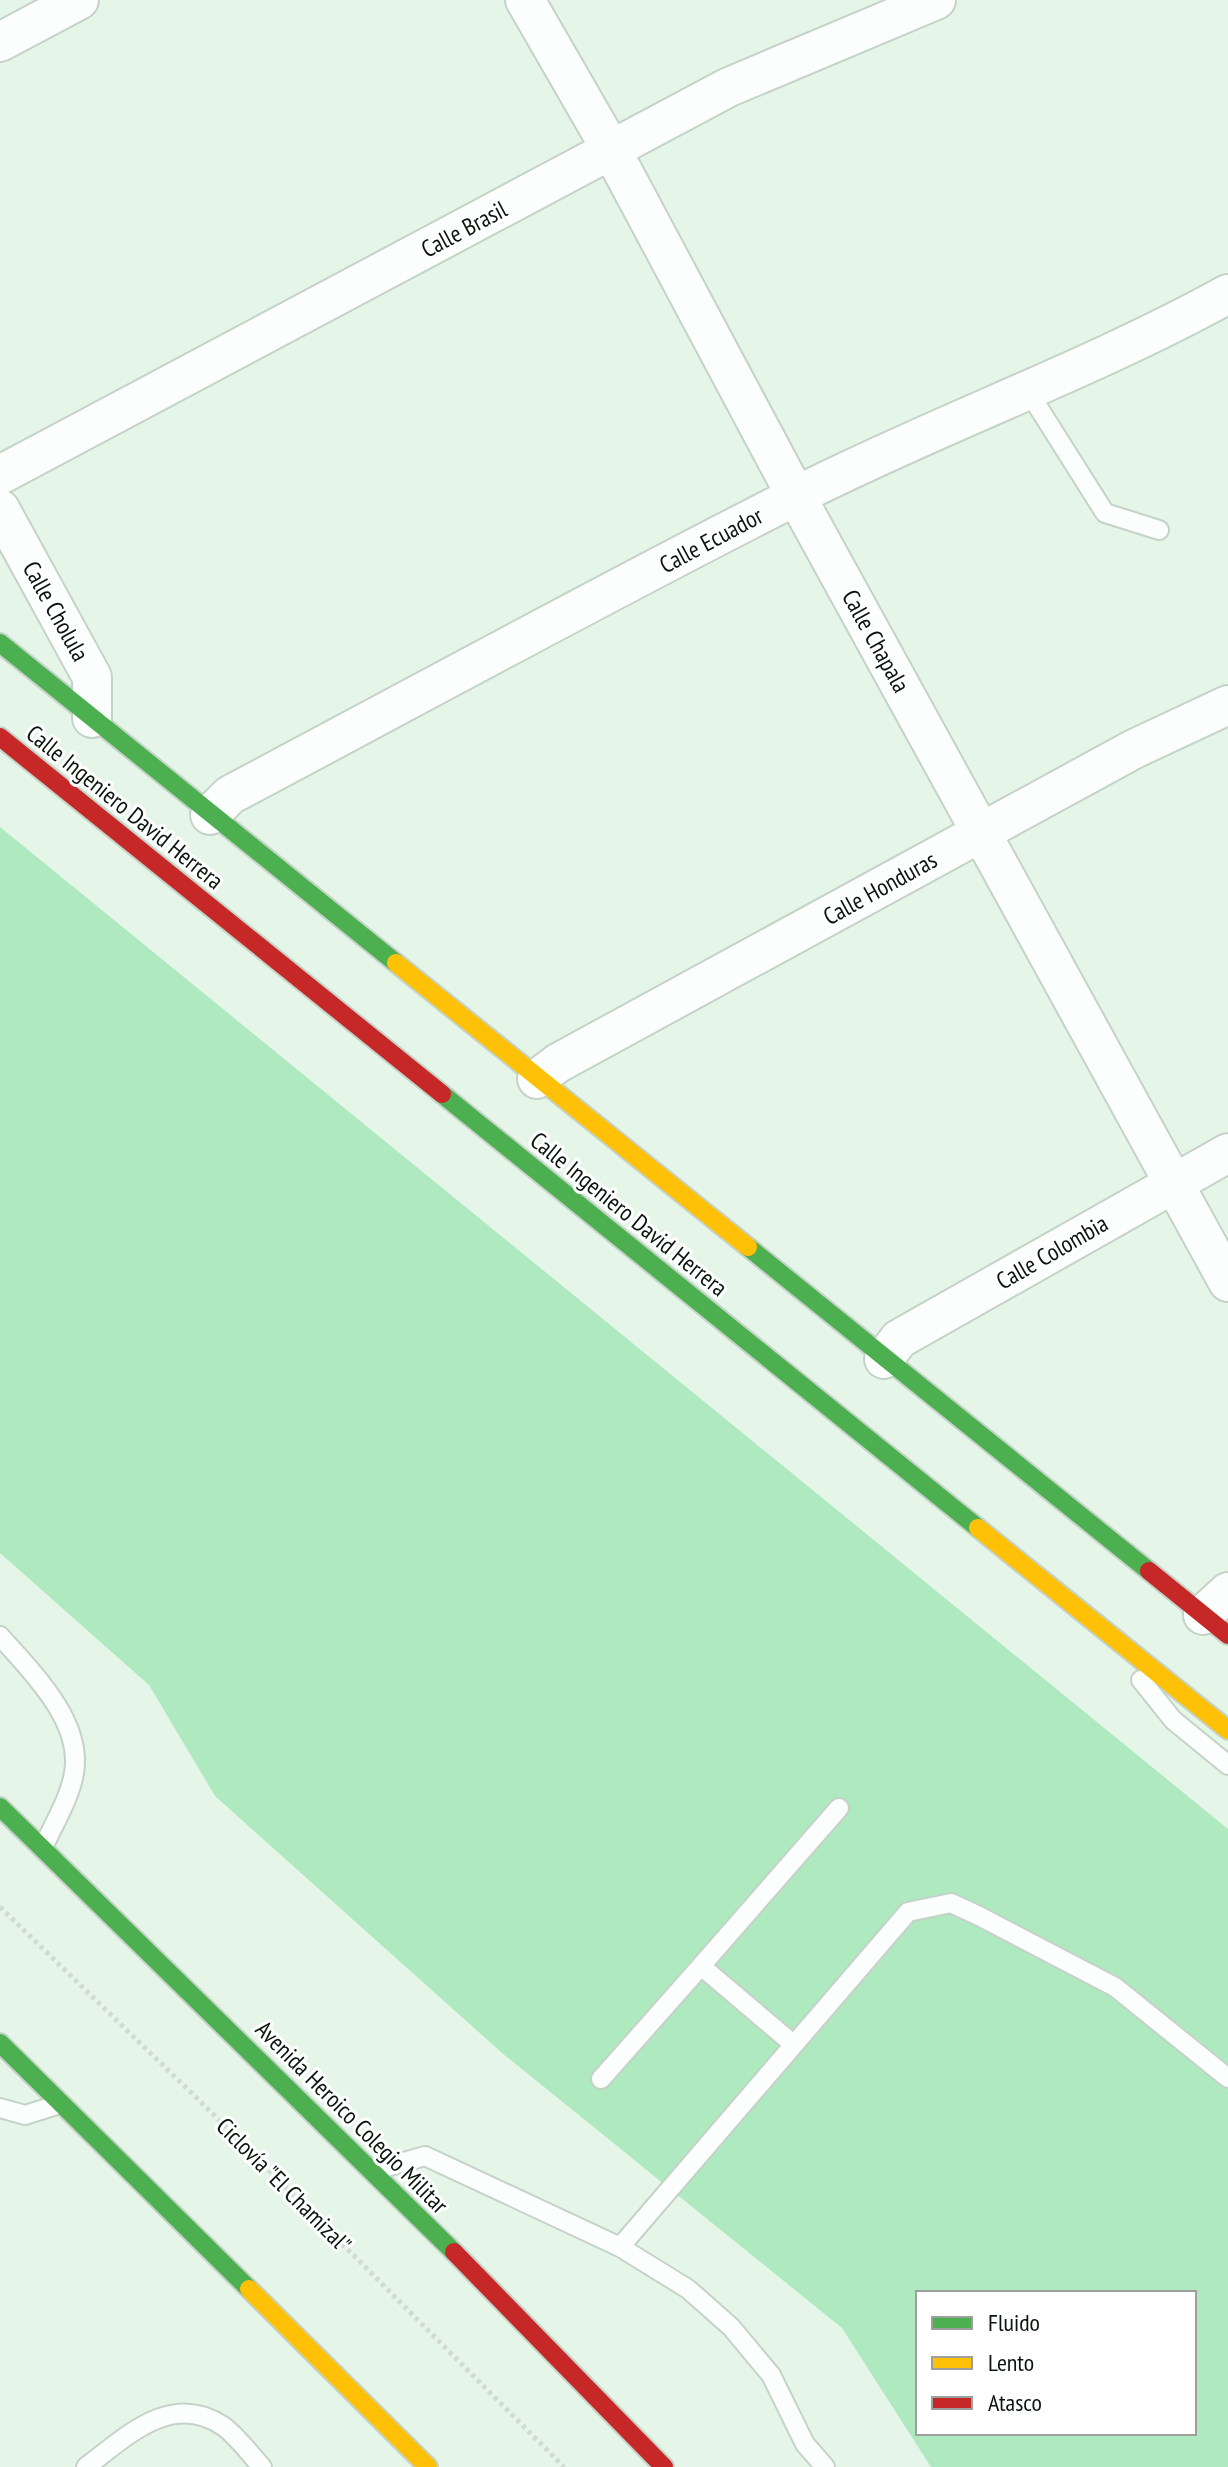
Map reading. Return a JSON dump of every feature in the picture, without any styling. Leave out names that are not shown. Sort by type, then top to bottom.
[{"type":"main road","name":"Calle Ingeniero David Herrera","points":[[0,643],[884,1359],[1220,1614]]},
{"type":"main road","name":"Calle Ingeniero David Herrera","points":[[0,737],[1228,1730]]},
{"type":"main road","name":"Avenida Heroico Colegio Militar","points":[[0,1807],[373,2170],[664,2467]]},
{"type":"main road","points":[[0,2043],[427,2467]]},
{"type":"street","points":[[0,42],[79,0]]},
{"type":"street","name":"Calle Chapala","points":[[525,0],[612,151],[796,496],[1228,1282]]},
{"type":"street","name":"Calle Brasil","points":[[0,475],[729,87],[936,0]]},
{"type":"street","name":"Calle Ecuador","points":[[210,815],[230,795],[796,496],[912,439],[1028,391],[1177,322],[1228,294]]},
{"type":"street","name":"Calle Cholula","points":[[0,509],[92,677],[92,718]]},
{"type":"street","name":"Calle Honduras","points":[[537,1079],[558,1063],[1134,749],[1228,705]]},
{"type":"street","name":"Calle Colombia","points":[[884,1359],[899,1339],[1228,1153]]},
{"type":"lane","points":[[1028,391],[1105,513],[1159,530]]},
{"type":"lane","points":[[0,1636],[45,1688],[72,1739],[74,1773],[43,1848]]},
{"type":"lane","points":[[1124,1645],[1146,1690],[1173,1720],[1228,1765]]},
{"type":"lane","points":[[601,2079],[839,1808]]},
{"type":"lane","points":[[620,2247],[908,1912],[951,1903],[1115,1987],[1228,2078]]},
{"type":"lane","points":[[701,1966],[793,2044]]},
{"type":"lane","points":[[0,2108],[25,2115],[63,2103]]},
{"type":"lane","points":[[373,2170],[425,2156],[620,2247],[688,2289],[731,2327],[771,2375],[805,2444],[825,2467]]},
{"type":"lane","points":[[86,2467],[154,2417],[191,2412],[223,2426],[262,2467]]},
{"type":"lane","points":[[805,2444],[807,2467]]},
{"type":"path","name":"Ciclovía \"El Chamizal\"","points":[[0,1907],[210,2111],[564,2467]]},
{"type":"shaded area","points":[[0,827],[1228,1829],[1228,2467],[931,2467],[842,2328],[502,2053],[215,1796],[149,1685],[0,1553]]},
{"type":"traffic: fast","points":[[0,643],[396,963]]},
{"type":"traffic: fast","points":[[442,1094],[978,1528]]},
{"type":"traffic: fast","points":[[748,1247],[1149,1571]]},
{"type":"traffic: fast","points":[[0,1807],[454,2252]]},
{"type":"traffic: fast","points":[[0,2043],[249,2289]]},
{"type":"traffic: slow","points":[[396,963],[748,1247]]},
{"type":"traffic: slow","points":[[978,1528],[1228,1730]]},
{"type":"traffic: slow","points":[[249,2289],[428,2467]]},
{"type":"traffic: jam","points":[[0,737],[442,1094]]},
{"type":"traffic: jam","points":[[1149,1571],[1228,1635]]},
{"type":"traffic: jam","points":[[454,2252],[664,2467]]}]
